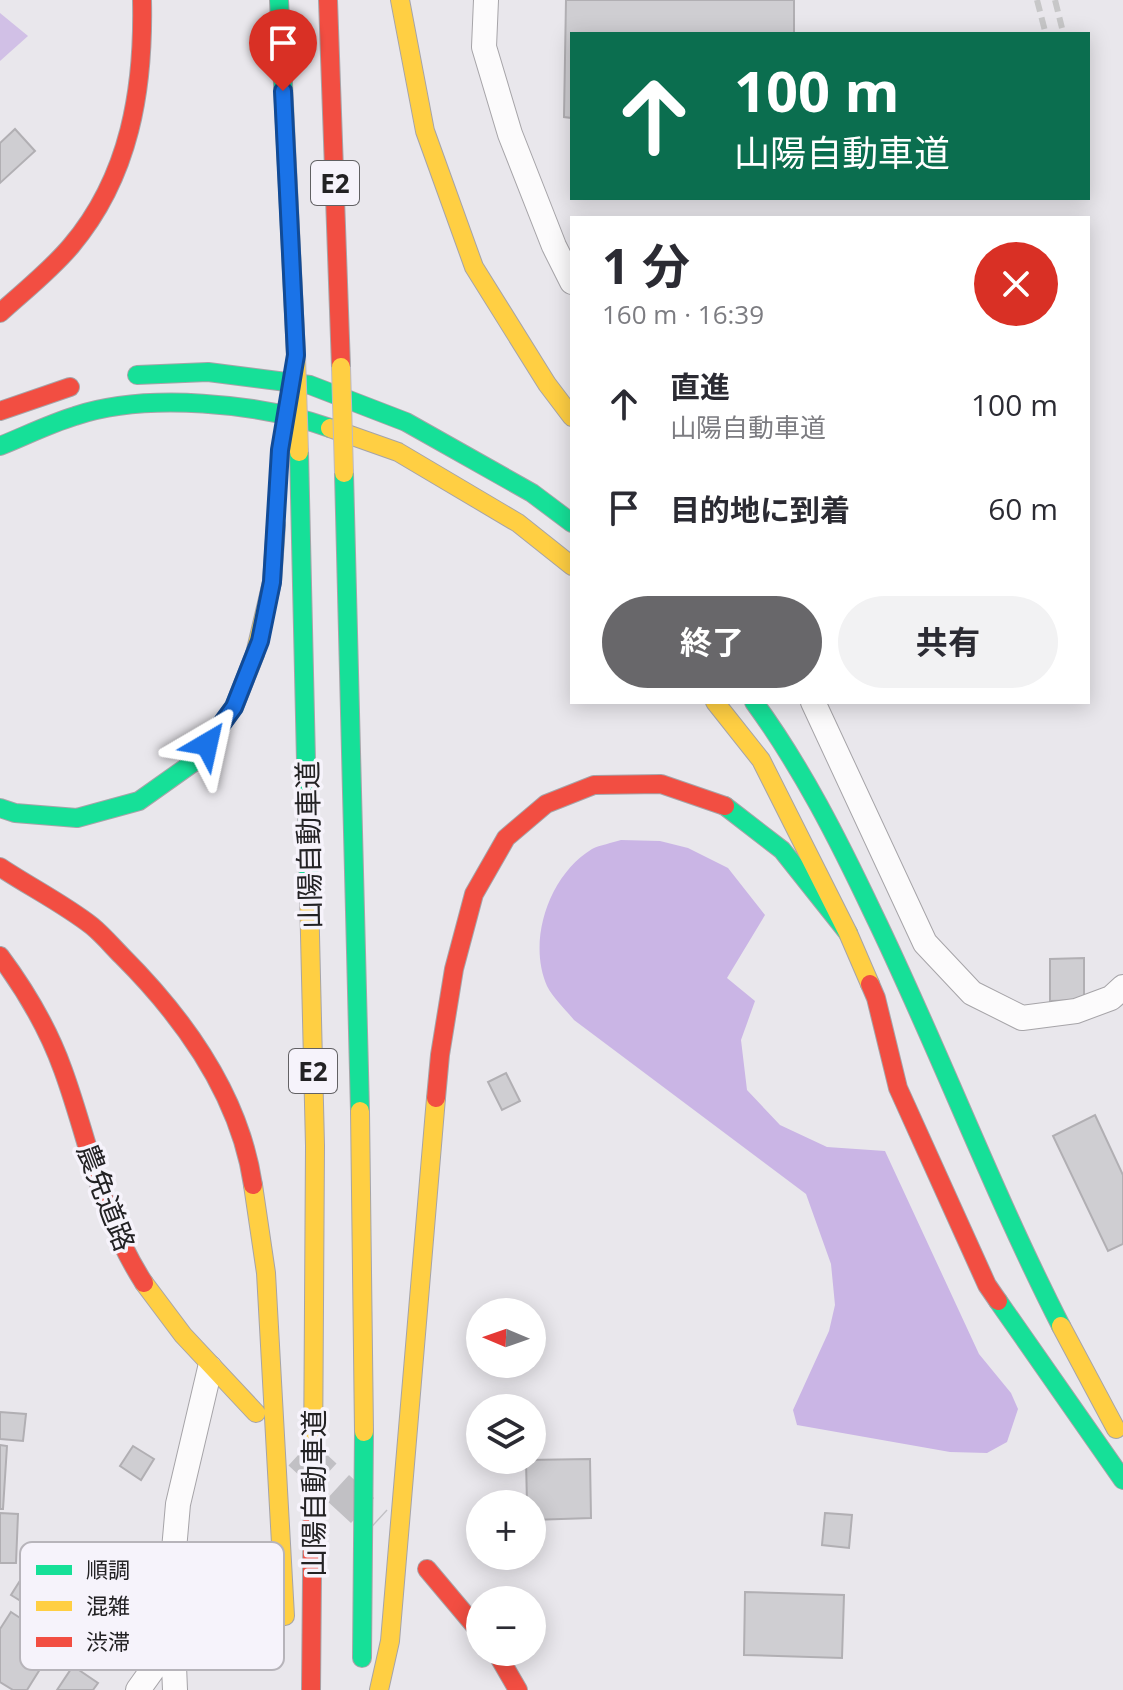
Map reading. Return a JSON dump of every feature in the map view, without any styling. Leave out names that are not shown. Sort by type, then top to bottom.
[{"type":"main road","points":[[0,313],[71,246],[102,202],[127,144],[139,96],[144,40],[142,0]]},
{"type":"main road","name":"山陽自動車道","points":[[279,0],[296,355],[290,451],[315,1146],[311,1690]]},
{"type":"main road","name":"山陽自動車道","points":[[328,0],[359,982],[364,1424],[361,1674]]},
{"type":"main road","points":[[400,0],[425,131],[474,267],[547,384],[570,414]]},
{"type":"main road","points":[[121,377],[208,372],[310,385],[406,422],[532,493],[570,522]]},
{"type":"main road","points":[[0,411],[83,385]]},
{"type":"main road","points":[[0,446],[77,415],[137,404],[206,403],[302,418],[398,452],[518,523],[570,564]]},
{"type":"main road","points":[[0,808],[15,813],[77,818],[139,801],[194,762],[234,707],[260,641],[272,582],[277,514]]},
{"type":"main road","points":[[717,704],[761,760],[848,933],[876,998],[898,1088],[987,1285],[1123,1480]]},
{"type":"main road","points":[[755,704],[783,742],[828,818],[915,1000],[1030,1265],[1109,1420],[1123,1438]]},
{"type":"main road","points":[[770,704],[783,742]]},
{"type":"main road","points":[[379,1690],[390,1641],[440,1055],[454,969],[474,894],[506,838],[546,804],[594,785],[661,784],[725,806],[782,850],[848,933]]},
{"type":"main road","points":[[0,867],[93,927],[144,978],[184,1027],[221,1084],[250,1163],[266,1273],[280,1542]]},
{"type":"main road","name":"農免道路","points":[[0,956],[20,982],[45,1027],[67,1084],[91,1166],[122,1246],[162,1308],[210,1368],[256,1413]]},
{"type":"main road","points":[[427,1569],[466,1615]]},
{"type":"main road","points":[[284,1608],[285,1627]]},
{"type":"main road","points":[[504,1666],[518,1690]]},
{"type":"street","points":[[486,0],[484,47],[510,134],[554,246],[570,278]]},
{"type":"street","points":[[814,704],[925,943],[972,993],[1022,1018],[1076,1011],[1111,998],[1123,987]]},
{"type":"street","points":[[175,1542],[178,1504],[210,1368]]},
{"type":"street","points":[[138,1690],[152,1670]]},
{"type":"street","points":[[174,1670],[175,1690]]},
{"type":"shaded area","points":[[0,13],[28,36],[0,61]]},
{"type":"shaded area","points":[[621,840],[660,841],[688,848],[728,868],[765,915],[727,978],[755,1001],[741,1040],[747,1090],[780,1125],[827,1147],[885,1151],[979,1354],[1011,1393],[1018,1409],[1007,1442],[987,1453],[950,1452],[797,1425],[793,1410],[829,1331],[835,1305],[831,1264],[806,1194],[574,1020],[547,986],[541,968],[541,930],[546,910],[564,875],[592,849]]},
{"type":"building","points":[[566,0],[794,0],[794,32],[570,32],[570,118],[564,117]]},
{"type":"building","points":[[15,129],[35,151],[0,183],[0,143]]},
{"type":"building","points":[[1084,958],[1084,1000],[1050,1001],[1050,959]]},
{"type":"building","points":[[506,1073],[520,1101],[502,1110],[488,1082]]},
{"type":"building","points":[[1095,1115],[1123,1175],[1123,1244],[1108,1251],[1053,1136]]},
{"type":"building","points":[[0,1412],[26,1414],[23,1441],[0,1439]]},
{"type":"building","points":[[0,1445],[7,1446],[3,1509],[0,1509]]},
{"type":"building","points":[[133,1446],[154,1459],[141,1480],[120,1466]]},
{"type":"building","points":[[590,1459],[591,1518],[546,1520],[546,1490],[527,1490],[526,1474],[546,1474],[546,1460]]},
{"type":"building","points":[[0,1513],[18,1514],[16,1563],[0,1563]]},
{"type":"building","points":[[825,1513],[852,1515],[849,1548],[822,1545]]},
{"type":"building","points":[[20,1581],[20,1601],[11,1595]]},
{"type":"building","points":[[745,1592],[844,1595],[842,1658],[744,1655]]},
{"type":"building","points":[[11,1612],[20,1618],[20,1670],[40,1670],[27,1690],[13,1690],[0,1682],[0,1629]]},
{"type":"building","points":[[70,1670],[79,1670],[98,1683],[93,1690],[57,1690]]},
{"type":"tunnel","points":[[300,1453],[376,1523]]},
{"type":"railway","points":[[1037,0],[1045,31]]},
{"type":"railway","points":[[1055,0],[1062,28]]},
{"type":"traffic: fast","points":[[279,0],[296,355]]},
{"type":"traffic: fast","points":[[137,375],[208,372],[310,385],[406,422],[532,493],[570,522]]},
{"type":"traffic: fast","points":[[0,446],[75,416],[135,404],[237,407],[302,419],[330,428]]},
{"type":"traffic: fast","points":[[299,452],[309,893]]},
{"type":"traffic: fast","points":[[344,473],[360,1111]]},
{"type":"traffic: fast","points":[[0,808],[15,813],[77,818],[139,801],[194,762],[234,707],[255,654]]},
{"type":"traffic: fast","points":[[755,704],[804,778],[846,858],[1061,1326]]},
{"type":"traffic: fast","points":[[725,806],[782,850],[848,933]]},
{"type":"traffic: fast","points":[[998,1301],[1123,1480]]},
{"type":"traffic: fast","points":[[362,1658],[364,1432]]},
{"type":"traffic: slow","points":[[400,0],[425,131],[474,267],[547,384],[570,414]]},
{"type":"traffic: slow","points":[[296,355],[299,452]]},
{"type":"traffic: slow","points":[[341,367],[344,473]]},
{"type":"traffic: slow","points":[[330,428],[398,452],[518,523],[570,564]]},
{"type":"traffic: slow","points":[[255,654],[272,582],[276,525]]},
{"type":"traffic: slow","points":[[717,704],[761,760],[848,933],[870,984]]},
{"type":"traffic: slow","points":[[309,893],[315,1146],[313,1464]]},
{"type":"traffic: slow","points":[[379,1690],[390,1641],[436,1098]]},
{"type":"traffic: slow","points":[[360,1111],[364,1432]]},
{"type":"traffic: slow","points":[[253,1185],[266,1273],[281,1542]]},
{"type":"traffic: slow","points":[[144,1283],[183,1335],[256,1413]]},
{"type":"traffic: slow","points":[[1061,1326],[1116,1429]]},
{"type":"traffic: slow","points":[[284,1598],[285,1616]]},
{"type":"traffic: jam","points":[[0,313],[71,246],[107,191],[120,161],[136,98],[142,0]]},
{"type":"traffic: jam","points":[[328,0],[341,367]]},
{"type":"traffic: jam","points":[[0,411],[70,387]]},
{"type":"traffic: jam","points":[[436,1098],[454,969],[474,894],[506,838],[546,804],[594,785],[661,784],[725,806]]},
{"type":"traffic: jam","points":[[0,867],[92,926],[167,1005],[206,1060],[222,1090],[236,1120],[253,1185]]},
{"type":"traffic: jam","points":[[0,956],[27,996],[50,1039],[63,1070],[106,1205],[144,1283]]},
{"type":"traffic: jam","points":[[870,984],[898,1088],[987,1285],[998,1301]]},
{"type":"traffic: jam","points":[[311,1690],[313,1464]]},
{"type":"traffic: jam","points":[[427,1569],[466,1615]]},
{"type":"traffic: jam","points":[[504,1666],[518,1690]]},
{"type":"route","points":[[207,744],[234,707],[260,641],[272,582],[280,450],[296,355],[283,91]]}]
